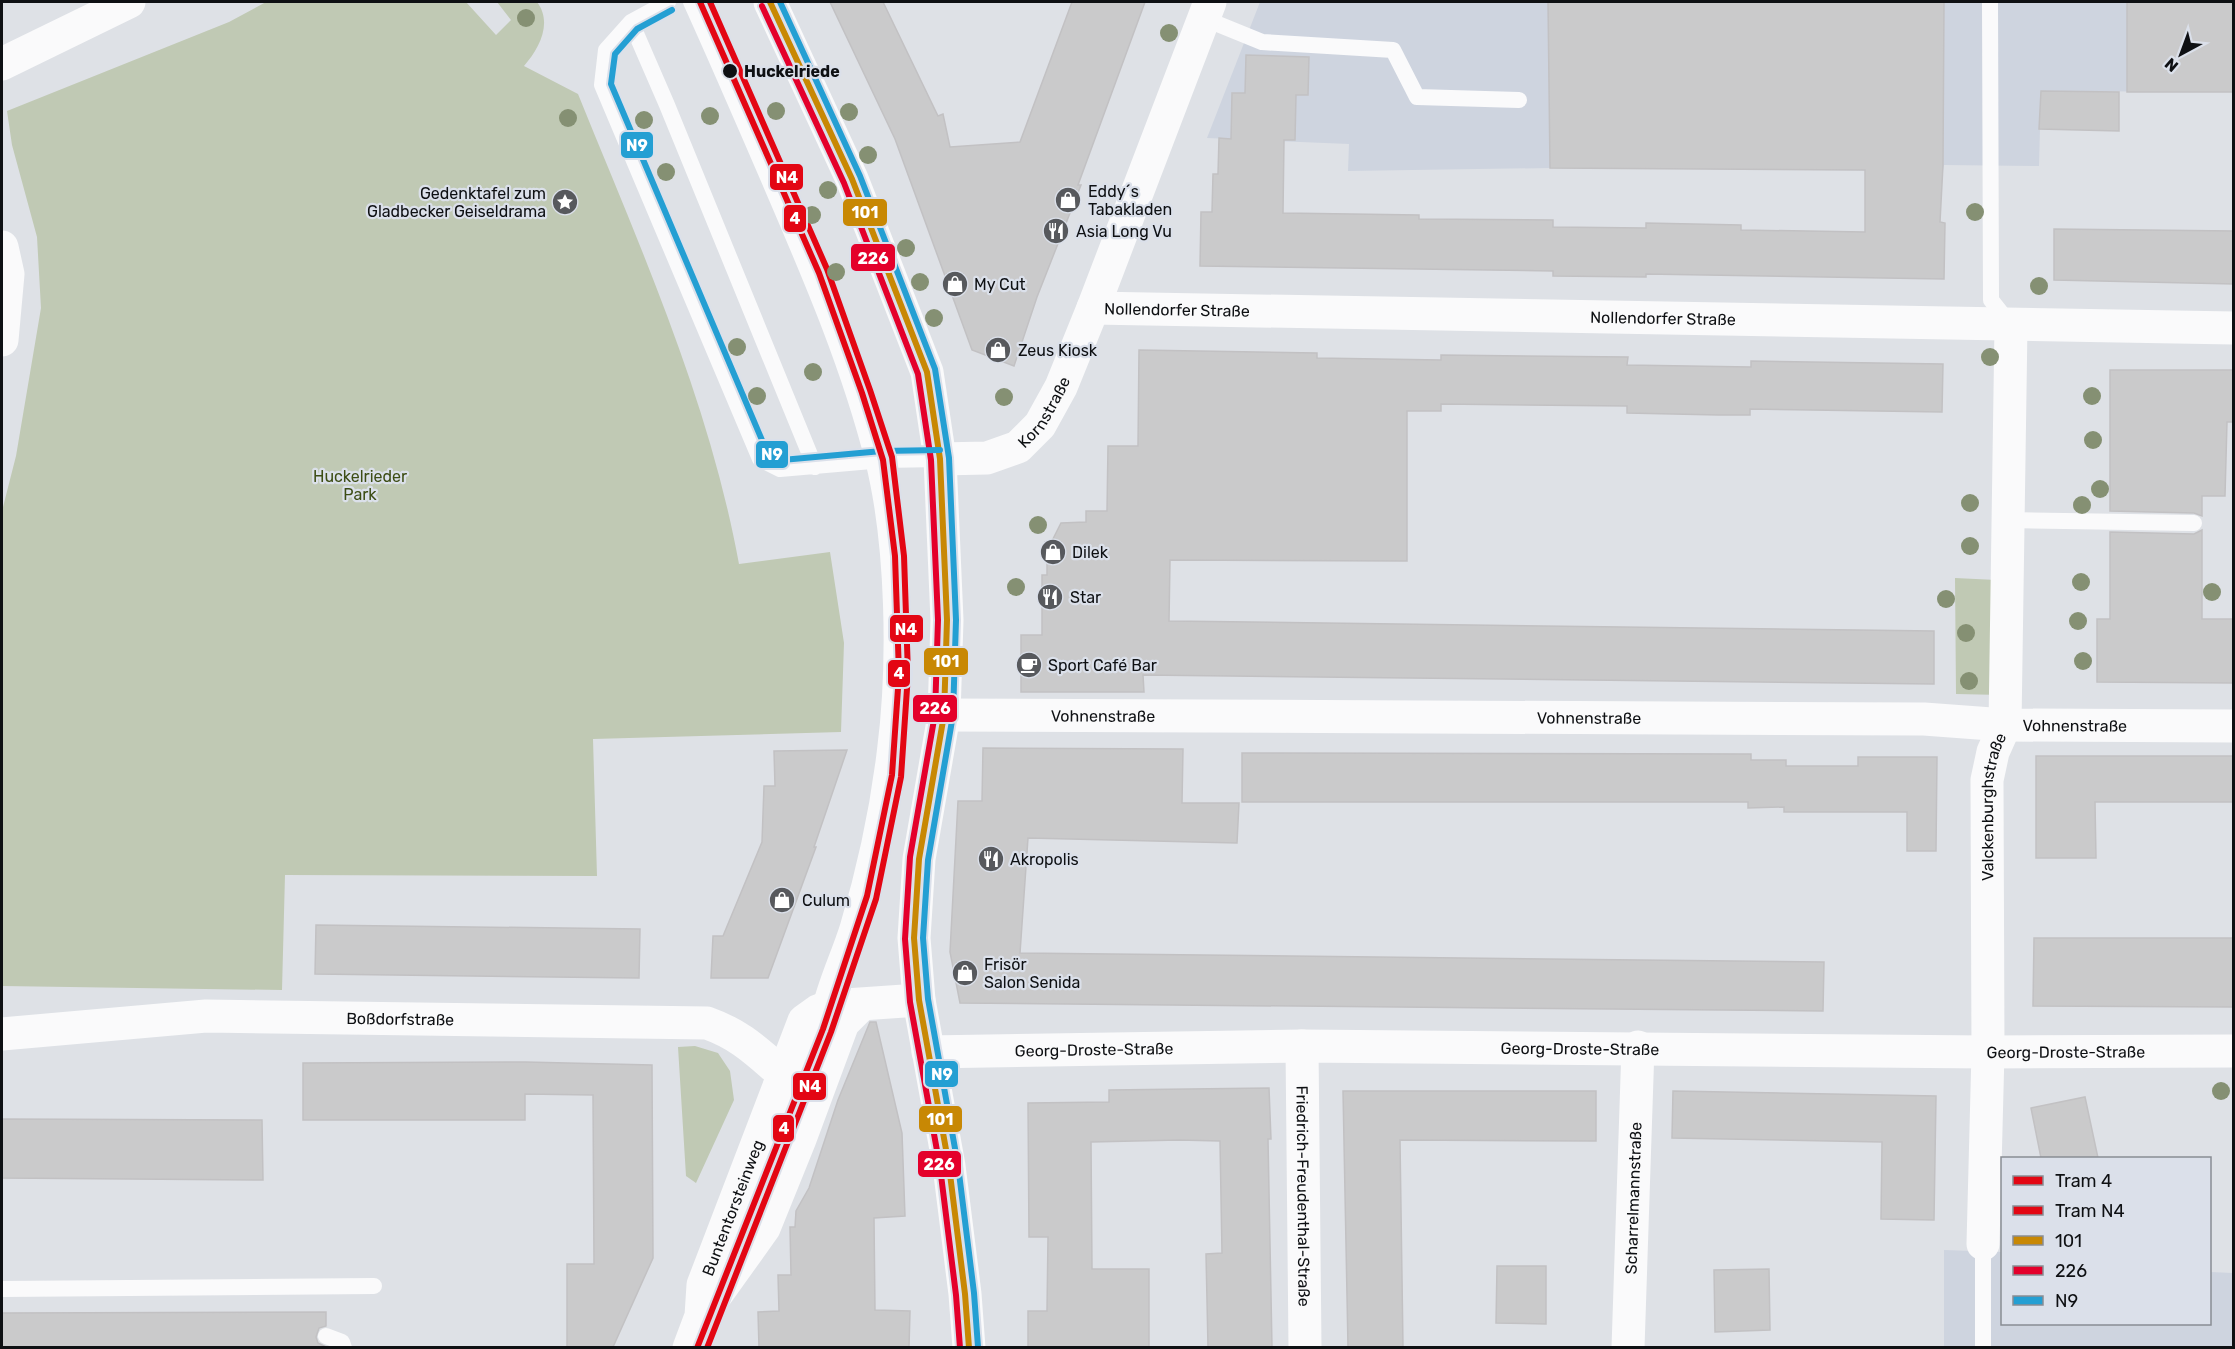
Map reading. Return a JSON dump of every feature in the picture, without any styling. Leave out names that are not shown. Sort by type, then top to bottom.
[{"type":"street","points":[[2,64],[129,2]]},
{"type":"street","points":[[770,2],[852,178],[921,355],[927,372],[940,459],[947,620],[944,716],[919,859],[914,938],[919,1000],[949,1166],[965,1294],[969,1347]]},
{"type":"street","name":"Kornstraße","points":[[940,459],[987,458],[1018,447],[1040,425],[1061,387],[1093,308],[1206,10]]},
{"type":"street","points":[[2,247],[8,274],[2,340]]},
{"type":"street","name":"Nollendorfer Straße","points":[[1093,308],[2234,328]]},
{"type":"street","name":"Valckenburghstraße","points":[[1983,1244],[1988,1052],[1987,780],[1993,752],[2005,725],[2011,325]]},
{"type":"street","name":"Vohnenstraße","points":[[944,716],[1924,719],[2005,725],[2234,726]]},
{"type":"street","points":[[819,1011],[831,1006],[919,1000]]},
{"type":"street","name":"Buntentorsteinweg","points":[[700,1316],[764,1228],[843,1023],[861,1005]]},
{"type":"street","name":"Buntentorsteinweg","points":[[689,1347],[700,1316],[703,1285],[804,1021],[819,1011]]},
{"type":"street","name":"Boßdorfstraße","points":[[2,1034],[206,1016],[707,1023],[729,1031],[784,1075]]},
{"type":"street","name":"Georg-Droste-Straße","points":[[928,1052],[1302,1046],[1638,1047],[1988,1052],[2234,1051]]},
{"type":"street","name":"Friedrich-Freudenthal-Straße","points":[[1302,1046],[1305,1347]]},
{"type":"street","name":"Scharrelmannstraße","points":[[1628,1347],[1638,1047]]},
{"type":"lane","points":[[668,2],[631,22],[606,50],[602,85],[760,459],[780,469],[873,461],[940,459]]},
{"type":"lane","points":[[691,2],[811,276],[855,396],[873,461],[881,503],[889,574],[889,701],[885,750],[860,882],[819,1011],[830,1056]]},
{"type":"lane","points":[[1990,2],[1991,300],[2011,325]]},
{"type":"lane","points":[[1206,10],[1262,42],[1393,50],[1417,97],[1519,99]]},
{"type":"lane","points":[[631,22],[668,105],[815,467]]},
{"type":"lane","points":[[2008,520],[2194,523]]},
{"type":"lane","name":"Valckenburghstraße","points":[[1983,1244],[1983,1347]]},
{"type":"lane","points":[[2,1289],[374,1286]]},
{"type":"lane","points":[[326,1336],[342,1342],[344,1347]]},
{"type":"shaded area","points":[[1260,2],[2233,2],[2233,92],[2041,91],[2039,166],[1944,165],[1943,171],[1550,168],[1348,171],[1349,144],[1207,138]]},
{"type":"shaded area","points":[[1944,1250],[2001,1252],[2001,1325],[2211,1325],[2211,1272],[2233,1273],[2233,1347],[1944,1347]]},
{"type":"green space","name":"Huckelrieder Park","points":[[266,2],[466,2],[496,35],[511,20],[497,2],[537,2],[542,10],[544,27],[535,52],[524,66],[578,94],[648,267],[691,384],[726,503],[739,564],[830,552],[844,643],[841,732],[593,739],[597,876],[285,875],[282,990],[2,986],[2,511],[16,456],[41,308],[37,237],[12,145],[7,111],[229,22]]},
{"type":"green space","points":[[1955,578],[2017,581],[2002,695],[1956,694]]},
{"type":"green space","points":[[695,1046],[718,1053],[730,1071],[734,1100],[696,1183],[686,1176],[678,1047]]},
{"type":"building","points":[[830,2],[883,2],[938,116],[943,114],[950,147],[1020,142],[1072,2],[1145,2],[1014,366],[972,350],[895,139]]},
{"type":"building","points":[[1548,2],[1944,2],[1943,165],[1940,222],[1945,223],[1944,279],[1646,274],[1646,277],[1553,276],[1553,271],[1200,266],[1201,212],[1212,212],[1213,174],[1218,174],[1219,138],[1231,139],[1232,93],[1245,93],[1246,55],[1309,57],[1308,95],[1296,95],[1295,140],[1284,140],[1283,213],[1419,215],[1419,219],[1553,220],[1553,227],[1646,228],[1646,223],[1741,225],[1741,230],[1865,232],[1865,170],[1550,168]]},
{"type":"building","points":[[2127,2],[2234,2],[2234,92],[2127,92]]},
{"type":"building","points":[[2041,91],[2119,92],[2119,131],[2039,129]]},
{"type":"building","points":[[2054,229],[2234,231],[2234,284],[2054,280]]},
{"type":"building","points":[[1139,350],[1317,353],[1317,358],[1441,360],[1441,355],[1628,357],[1627,365],[1751,367],[1751,361],[1943,364],[1942,412],[1750,409],[1750,415],[1719,415],[1627,413],[1627,406],[1441,404],[1441,411],[1407,411],[1407,561],[1170,560],[1169,621],[1934,631],[1934,684],[1143,675],[1144,692],[1021,692],[1021,635],[1042,635],[1042,575],[1047,575],[1047,551],[1061,523],[1086,522],[1086,511],[1107,511],[1108,446],[1138,446]]},
{"type":"building","points":[[2110,370],[2234,370],[2234,422],[2227,422],[2225,496],[2202,496],[2202,516],[2194,513],[2110,511]]},
{"type":"building","points":[[2202,530],[2202,619],[2234,619],[2234,683],[2097,682],[2097,619],[2110,619],[2110,532],[2194,534]]},
{"type":"building","points":[[983,748],[1183,749],[1182,803],[1239,803],[1237,843],[1028,838],[1020,953],[1824,962],[1823,1011],[960,1003],[950,952],[958,801],[982,801]]},
{"type":"building","points":[[847,750],[814,847],[816,847],[768,978],[711,978],[713,936],[723,936],[762,842],[764,786],[775,786],[774,751]]},
{"type":"building","points":[[1242,753],[1751,754],[1751,760],[1786,760],[1786,766],[1858,766],[1858,757],[1937,757],[1936,851],[1907,851],[1907,812],[1784,812],[1784,807],[1748,808],[1748,802],[1242,802]]},
{"type":"building","points":[[2036,756],[2234,756],[2234,802],[2095,802],[2096,858],[2036,858]]},
{"type":"building","points":[[316,925],[640,929],[639,978],[315,974]]},
{"type":"building","points":[[2034,938],[2234,938],[2234,1007],[2033,1006]]},
{"type":"building","points":[[870,1022],[876,1022],[902,1133],[905,1216],[874,1218],[875,1310],[910,1311],[909,1347],[759,1347],[758,1312],[779,1311],[778,1275],[791,1275],[790,1227],[795,1227],[796,1211],[809,1188],[838,1100]]},
{"type":"building","points":[[525,1062],[652,1065],[653,1258],[613,1347],[567,1347],[567,1264],[594,1264],[593,1095],[525,1094],[525,1120],[303,1120],[303,1063]]},
{"type":"building","points":[[1269,1088],[1272,1347],[1208,1347],[1206,1254],[1222,1253],[1220,1141],[1179,1140],[1091,1142],[1092,1269],[1149,1269],[1149,1347],[1028,1347],[1028,1311],[1047,1311],[1048,1237],[1029,1237],[1028,1103],[1109,1102],[1109,1090]]},
{"type":"building","points":[[1343,1091],[1596,1091],[1596,1141],[1400,1140],[1403,1347],[1348,1347]]},
{"type":"building","points":[[1673,1091],[1936,1096],[1934,1220],[1881,1219],[1882,1142],[1672,1138]]},
{"type":"building","points":[[2085,1097],[2098,1157],[2041,1157],[2031,1108]]},
{"type":"building","points":[[2,1119],[262,1120],[263,1180],[2,1178]]},
{"type":"building","points":[[1497,1266],[1546,1266],[1546,1324],[1496,1323]]},
{"type":"building","points":[[1769,1269],[1770,1330],[1715,1332],[1714,1270]]},
{"type":"building","points":[[326,1312],[326,1326],[319,1328],[316,1337],[318,1343],[326,1347],[2,1347],[2,1313]]},
{"type":"tram line","name":"4","points":[[697,1348],[823,1029],[867,896],[892,775],[899,674],[895,556],[883,460],[862,393],[819,273],[700,2]]},
{"type":"tram line","name":"N4","points":[[707,1348],[831,1032],[876,899],[901,777],[908,674],[904,556],[892,457],[827,269],[710,2]]},
{"type":"transit line","name":"101","points":[[770,2],[852,179],[927,372],[940,459],[947,620],[944,715],[919,859],[914,938],[919,1000],[949,1166],[965,1294],[969,1348]]},
{"type":"transit line","name":"N9","points":[[780,2],[860,176],[935,369],[949,458],[956,620],[953,715],[928,860],[923,938],[928,999],[958,1165],[974,1293],[978,1347]]},
{"type":"transit line","name":"226","points":[[762,6],[844,183],[918,374],[931,460],[938,620],[935,714],[910,857],[905,939],[910,1002],[940,1167],[956,1295],[960,1348]]},
{"type":"transit line","name":"N9","points":[[672,10],[637,29],[615,54],[611,84],[767,452],[782,460],[882,451],[940,450]]},
{"type":"place","name":"Huckelriede","points":[[730,71]]},
{"type":"place","name":"Eddy´s Tabakladen","points":[[1068,200]]},
{"type":"place","name":"Gedenktafel zum Gladbecker Geiseldrama","points":[[565,202]]},
{"type":"place","name":"Asia Long Vu","points":[[1056,231]]},
{"type":"place","name":"My Cut","points":[[955,284]]},
{"type":"place","name":"Zeus Kiosk","points":[[998,350]]},
{"type":"place","name":"Dilek","points":[[1053,552]]},
{"type":"place","name":"Star","points":[[1050,597]]},
{"type":"place","name":"Sport Café Bar","points":[[1029,665]]},
{"type":"place","name":"Akropolis","points":[[991,859]]},
{"type":"place","name":"Culum","points":[[782,900]]},
{"type":"place","name":"Frisör Salon Senida","points":[[965,973]]}]
